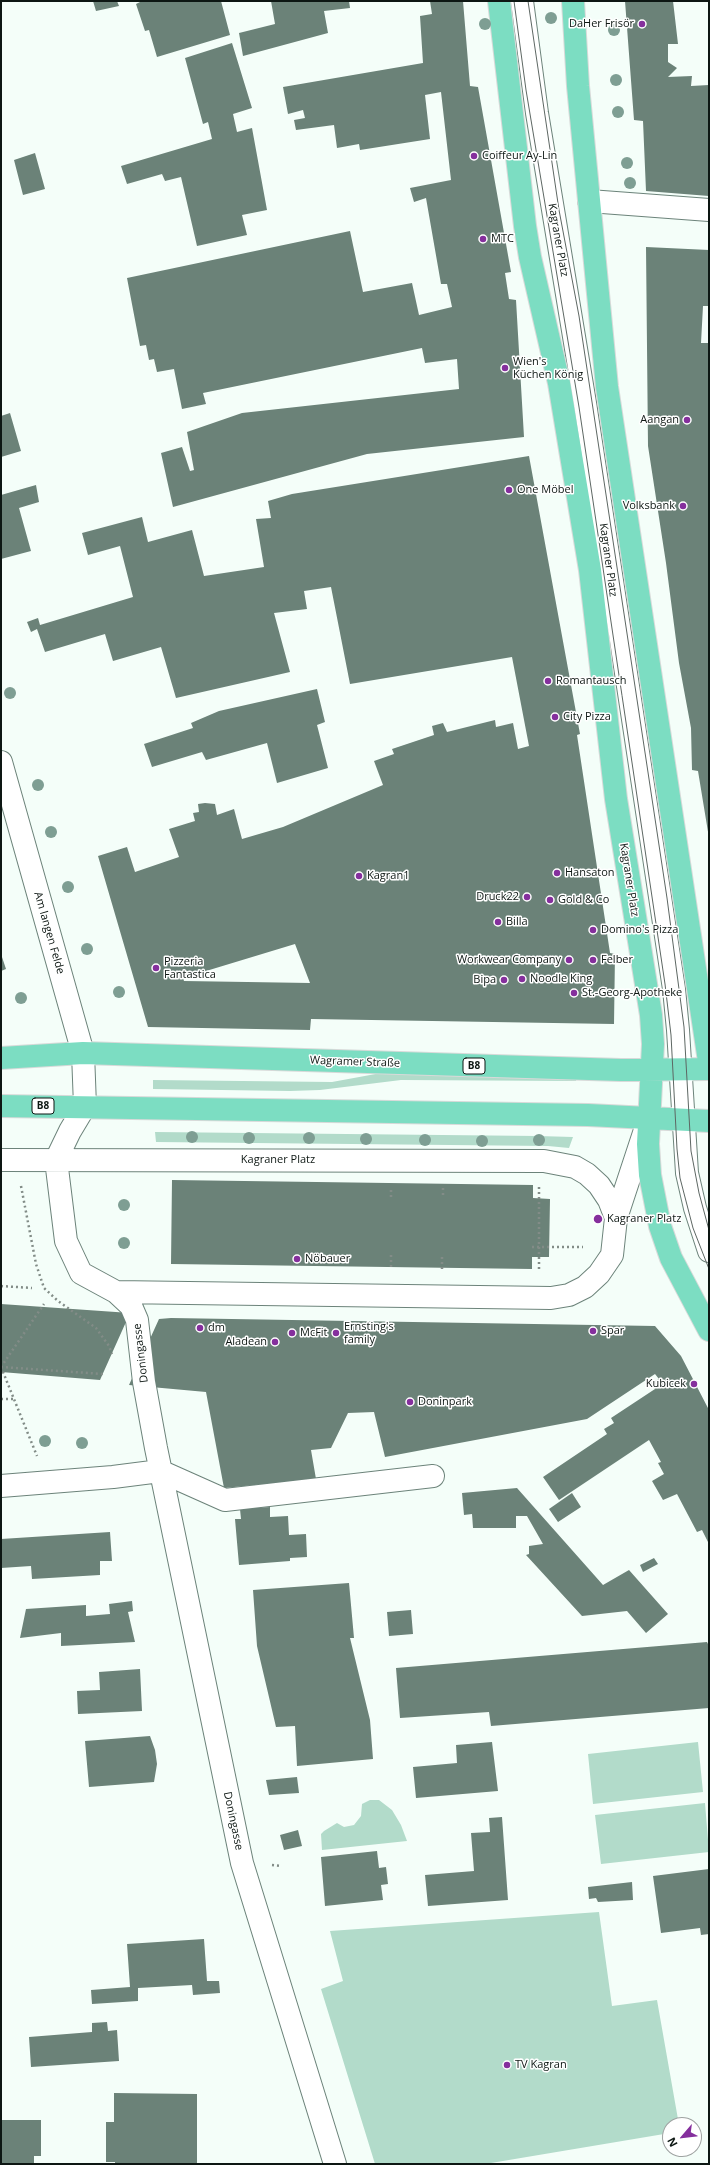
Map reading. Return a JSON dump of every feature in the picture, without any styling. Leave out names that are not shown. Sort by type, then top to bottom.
[{"type":"main road","name":"Kagraner Platz","points":[[499,1],[529,250],[559,383],[590,570],[616,799],[651,1015],[653,1044],[648,1144],[650,1175],[660,1226],[671,1258],[709,1330]]},
{"type":"main road","points":[[573,1],[578,86],[608,387],[709,1061]]},
{"type":"main road","name":"Wagramer Straße","points":[[1,1058],[83,1053],[651,1070],[709,1069]]},
{"type":"main road","name":"B8","points":[[1,1106],[85,1106],[582,1115],[709,1121]]},
{"type":"street","name":"Kagraner Platz","points":[[522,1],[537,113],[584,395],[674,989],[681,1069],[684,1150],[692,1199],[709,1251]]},
{"type":"street","points":[[589,201],[709,210]]},
{"type":"street","name":"Am langen Felde","points":[[1,762],[83,1053],[85,1106]]},
{"type":"street","points":[[1,1160],[56,1160],[70,1131],[85,1106]]},
{"type":"street","name":"Kagraner Platz","points":[[116,1292],[551,1298],[569,1295],[585,1287],[599,1274],[612,1255],[616,1218],[649,1118]]},
{"type":"street","name":"Kagraner Platz","points":[[56,1160],[544,1161],[575,1167],[587,1174],[599,1185],[609,1200],[616,1218]]},
{"type":"street","name":"Doningasse","points":[[56,1160],[66,1240],[81,1273],[116,1292],[131,1306],[137,1320],[144,1382],[160,1471],[242,1863],[335,2164]]},
{"type":"street","points":[[1,1486],[113,1477],[160,1471],[225,1500],[433,1476]]},
{"type":"path","points":[[539,1185],[539,1272]]},
{"type":"path","points":[[24,1200],[36,1264],[44,1288],[58,1302],[96,1328],[109,1346],[114,1361]]},
{"type":"path","points":[[532,1247],[590,1247]]},
{"type":"path","points":[[1,1286],[32,1288]]},
{"type":"path","points":[[1,1367],[44,1304]]},
{"type":"path","points":[[1,1367],[103,1374]]},
{"type":"path","points":[[1,1367],[48,1482]]},
{"type":"path","points":[[1,1399],[13,1399]]},
{"type":"green space","points":[[381,1073],[577,1073],[576,1081],[401,1080],[320,1090],[290,1091],[153,1089],[153,1080],[332,1082]]},
{"type":"green space","points":[[155,1132],[573,1137],[569,1148],[548,1146],[156,1142]]},
{"type":"green space","points":[[698,1742],[703,1792],[593,1804],[588,1754]]},
{"type":"green space","points":[[370,1800],[379,1800],[392,1810],[401,1825],[407,1841],[322,1850],[321,1834],[337,1823],[344,1827],[354,1825],[361,1816],[362,1804]]},
{"type":"green space","points":[[705,1803],[709,1852],[601,1864],[595,1815]]},
{"type":"green space","name":"TV Kagran","points":[[599,1912],[612,2006],[657,2000],[678,2117],[662,2117],[662,2134],[485,2164],[375,2164],[321,1989],[343,1981],[330,1931]]},
{"type":"building","points":[[93,1],[117,1],[119,6],[96,11]]},
{"type":"building","points":[[142,1],[221,1],[230,35],[157,57],[149,30],[145,31],[136,4]]},
{"type":"building","points":[[271,1],[349,1],[350,8],[324,11],[328,33],[243,56],[239,33],[275,24]]},
{"type":"building","points":[[430,1],[463,1],[470,86],[478,87],[511,272],[505,273],[509,299],[516,300],[524,437],[367,454],[173,507],[161,453],[182,447],[190,471],[194,470],[187,432],[242,413],[459,389],[457,359],[425,363],[422,348],[203,393],[206,404],[182,409],[174,369],[157,372],[154,359],[149,360],[146,345],[140,346],[127,278],[350,231],[363,292],[412,283],[419,315],[452,307],[447,284],[441,284],[426,198],[414,202],[410,188],[451,180],[441,92],[425,95],[430,139],[360,150],[359,144],[337,148],[334,125],[296,130],[294,120],[305,118],[303,110],[288,114],[283,87],[423,63],[420,16],[432,14]]},
{"type":"building","points":[[625,1],[673,1],[678,44],[668,44],[668,62],[677,68],[668,77],[692,76],[691,86],[709,85],[709,196],[646,191],[643,121],[634,120]]},
{"type":"building","points":[[232,43],[252,108],[233,114],[237,132],[252,128],[267,210],[242,215],[247,235],[197,246],[181,177],[165,181],[162,174],[127,184],[121,166],[212,139],[208,122],[203,124],[185,58]]},
{"type":"building","points":[[35,153],[45,189],[23,195],[14,160]]},
{"type":"building","points":[[646,247],[709,250],[709,306],[703,306],[701,343],[709,343],[709,838],[698,771],[692,770],[691,728],[679,663],[666,563],[648,446]]},
{"type":"building","points":[[10,413],[21,451],[1,457],[1,416]]},
{"type":"building","points":[[529,456],[580,734],[577,735],[610,953],[615,954],[614,1024],[311,1019],[310,1030],[148,1027],[98,856],[127,847],[135,872],[179,857],[169,829],[195,821],[193,813],[199,812],[198,804],[215,804],[217,815],[234,809],[242,839],[283,827],[383,785],[374,761],[394,754],[392,749],[434,735],[432,726],[443,723],[447,732],[495,720],[496,727],[513,723],[518,749],[529,746],[512,657],[350,684],[331,587],[304,591],[307,609],[274,613],[290,672],[176,698],[161,647],[113,661],[105,634],[45,652],[37,629],[31,632],[27,622],[38,618],[40,625],[133,597],[120,546],[88,555],[82,533],[142,517],[148,542],[192,530],[204,576],[264,567],[256,519],[271,518],[268,501],[292,494]],"holes":[[[295,944],[310,983],[184,981],[183,978]]]},
{"type":"building","points":[[36,485],[39,502],[19,508],[31,551],[1,559],[1,495]]},
{"type":"building","points":[[317,689],[325,722],[317,725],[328,768],[277,783],[267,743],[206,760],[202,752],[152,767],[144,744],[193,728],[191,723],[219,711]]},
{"type":"building","points":[[1,954],[6,969],[1,971]]},
{"type":"building","points":[[172,1180],[533,1185],[533,1198],[550,1199],[549,1257],[532,1257],[532,1269],[171,1264]]},
{"type":"building","points":[[1,1304],[130,1313],[100,1380],[1,1372]]},
{"type":"building","name":"Doninpark","points":[[159,1319],[655,1326],[681,1356],[709,1410],[709,1544],[702,1530],[697,1532],[677,1494],[663,1500],[652,1481],[664,1474],[658,1463],[661,1462],[649,1440],[559,1500],[543,1477],[607,1434],[604,1429],[614,1423],[611,1418],[655,1389],[651,1383],[659,1379],[655,1374],[587,1419],[385,1457],[374,1412],[348,1413],[331,1448],[311,1450],[316,1479],[224,1488],[206,1392],[129,1385]]},
{"type":"building","points":[[517,1488],[603,1585],[629,1570],[668,1614],[646,1633],[627,1611],[582,1616],[526,1555],[529,1554],[529,1546],[543,1544],[527,1516],[516,1516],[516,1528],[473,1528],[472,1514],[464,1515],[462,1493]]},
{"type":"building","points":[[572,1493],[581,1507],[558,1522],[549,1509]]},
{"type":"building","points":[[270,1507],[270,1517],[288,1516],[289,1535],[306,1534],[307,1557],[290,1558],[290,1561],[239,1565],[235,1519],[241,1519],[240,1509]]},
{"type":"building","points":[[110,1532],[112,1561],[100,1561],[100,1575],[32,1579],[31,1566],[1,1568],[1,1539]]},
{"type":"building","points":[[654,1558],[658,1564],[643,1572],[640,1565]]},
{"type":"building","points":[[349,1583],[354,1638],[350,1638],[370,1720],[373,1759],[297,1766],[295,1726],[276,1727],[257,1646],[253,1590]]},
{"type":"building","points":[[132,1601],[133,1611],[128,1612],[135,1642],[61,1646],[61,1633],[20,1638],[26,1609],[86,1605],[86,1616],[110,1614],[109,1604]]},
{"type":"building","points":[[411,1610],[413,1634],[389,1636],[387,1612]]},
{"type":"building","points":[[707,1642],[709,1646],[709,1708],[491,1726],[489,1712],[400,1718],[396,1668]]},
{"type":"building","points":[[140,1669],[142,1711],[78,1714],[77,1691],[100,1690],[99,1672]]},
{"type":"building","points":[[150,1736],[155,1750],[157,1764],[154,1782],[89,1787],[85,1741]]},
{"type":"building","points":[[492,1742],[498,1791],[416,1798],[413,1767],[457,1763],[456,1745]]},
{"type":"building","points":[[297,1777],[299,1793],[269,1795],[266,1780]]},
{"type":"building","points":[[502,1817],[508,1900],[428,1906],[425,1875],[474,1871],[471,1833],[490,1832],[489,1818]]},
{"type":"building","points":[[298,1830],[302,1846],[284,1850],[280,1835]]},
{"type":"building","points":[[377,1851],[379,1868],[386,1867],[388,1884],[381,1885],[383,1900],[325,1906],[321,1857]]},
{"type":"building","points":[[709,1869],[709,1934],[701,1935],[700,1928],[661,1933],[653,1876]]},
{"type":"building","points":[[632,1882],[633,1900],[598,1902],[596,1898],[589,1899],[588,1887]]},
{"type":"building","points":[[204,1939],[207,1981],[219,1981],[220,1993],[193,1995],[192,1985],[138,1988],[138,2001],[92,2004],[91,1990],[130,1987],[127,1944]]},
{"type":"building","points":[[107,2022],[108,2031],[117,2030],[119,2061],[31,2067],[29,2037],[92,2032],[92,2023]]},
{"type":"building","points":[[114,2093],[197,2094],[197,2164],[115,2164],[115,2162],[106,2162],[106,2122],[114,2122]]},
{"type":"building","points":[[1,2120],[41,2120],[41,2156],[34,2156],[34,2164],[1,2164]]},
{"type":"tram line","points":[[514,1],[526,90],[579,407],[665,984],[671,1035],[680,1178],[693,1228],[709,1269]]},
{"type":"tram line","points":[[528,1],[559,210],[579,316],[667,898],[684,1027],[691,1151],[699,1193],[709,1230]]},
{"type":"place","name":"DaHer Frisör","points":[[642,24]]},
{"type":"place","name":"Coiffeur Ay-Lin","points":[[474,156]]},
{"type":"place","name":"MTC","points":[[483,239]]},
{"type":"place","name":"Wien's Küchen König","points":[[505,368]]},
{"type":"place","name":"Aangan","points":[[687,420]]},
{"type":"place","name":"One Möbel","points":[[509,490]]},
{"type":"place","name":"Volksbank","points":[[683,506]]},
{"type":"place","name":"Romantausch","points":[[548,681]]},
{"type":"place","name":"City Pizza","points":[[555,717]]},
{"type":"place","name":"Hansaton","points":[[557,873]]},
{"type":"place","name":"Kagran1","points":[[359,876]]},
{"type":"place","name":"Druck22","points":[[527,897]]},
{"type":"place","name":"Gold & Co","points":[[550,900]]},
{"type":"place","name":"Billa","points":[[498,922]]},
{"type":"place","name":"Domino's Pizza","points":[[593,930]]},
{"type":"place","name":"Workwear Company","points":[[569,960]]},
{"type":"place","name":"Felber","points":[[593,960]]},
{"type":"place","name":"Pizzeria Fantastica","points":[[156,968]]},
{"type":"place","name":"Noodle King","points":[[522,979]]},
{"type":"place","name":"Bipa","points":[[504,980]]},
{"type":"place","name":"St.-Georg-Apotheke","points":[[574,993]]},
{"type":"place","name":"Kagraner Platz","points":[[598,1219]]},
{"type":"place","name":"Nöbauer","points":[[297,1259]]},
{"type":"place","name":"dm","points":[[200,1328]]},
{"type":"place","name":"Spar","points":[[593,1331]]},
{"type":"place","name":"McFit","points":[[292,1333]]},
{"type":"place","name":"Ernsting's family","points":[[336,1333]]},
{"type":"place","name":"Aladean","points":[[275,1342]]},
{"type":"place","name":"Kubicek","points":[[694,1384]]},
{"type":"place","name":"Doninpark","points":[[410,1402]]},
{"type":"place","name":"TV Kagran","points":[[507,2065]]}]
